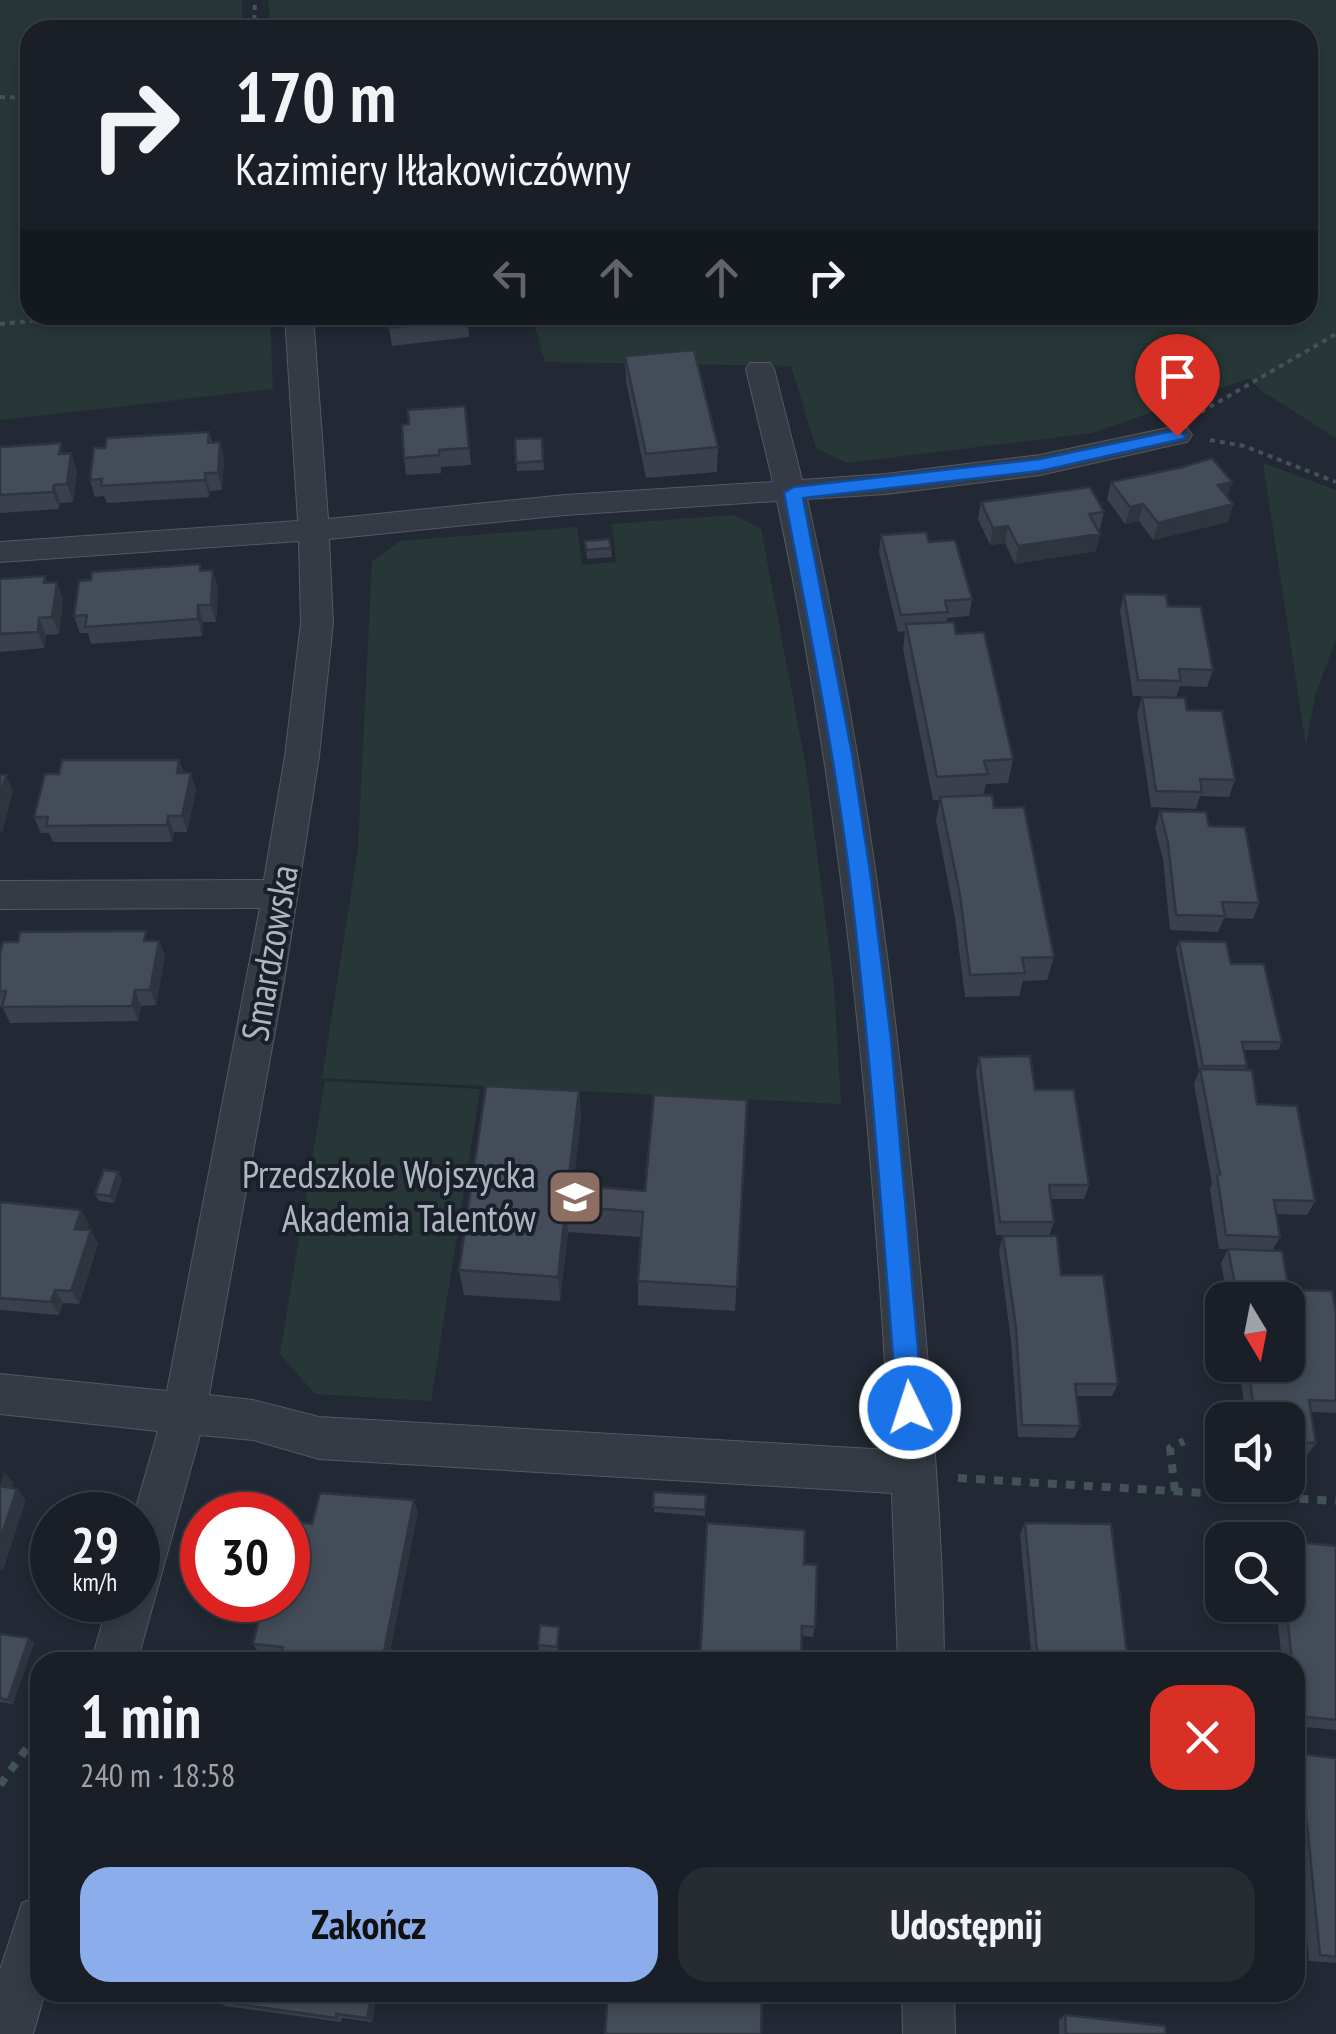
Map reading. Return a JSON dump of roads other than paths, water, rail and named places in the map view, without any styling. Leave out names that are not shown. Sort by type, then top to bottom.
[{"type":"street","name":"Smardzowska","points":[[160,1501],[185,1412],[302,756],[317,623],[315,530],[300,325]]},
{"type":"street","points":[[760,370],[793,493],[842,754],[863,896],[885,1097],[914,1473],[921,1652]]},
{"type":"street","points":[[0,552],[315,530],[565,505],[793,493],[1040,465],[1177,436]]},
{"type":"street","points":[[0,895],[280,894]]},
{"type":"street","points":[[0,1394],[253,1420],[319,1438],[914,1473]]},
{"type":"street","points":[[117,1652],[126,1622]]},
{"type":"street","points":[[6,2034],[30,1954]]},
{"type":"street","points":[[928,2002],[929,2034]]},
{"type":"place","name":"Przedszkole Wojszycka Akademia Talentów","points":[[575,1197]]}]
